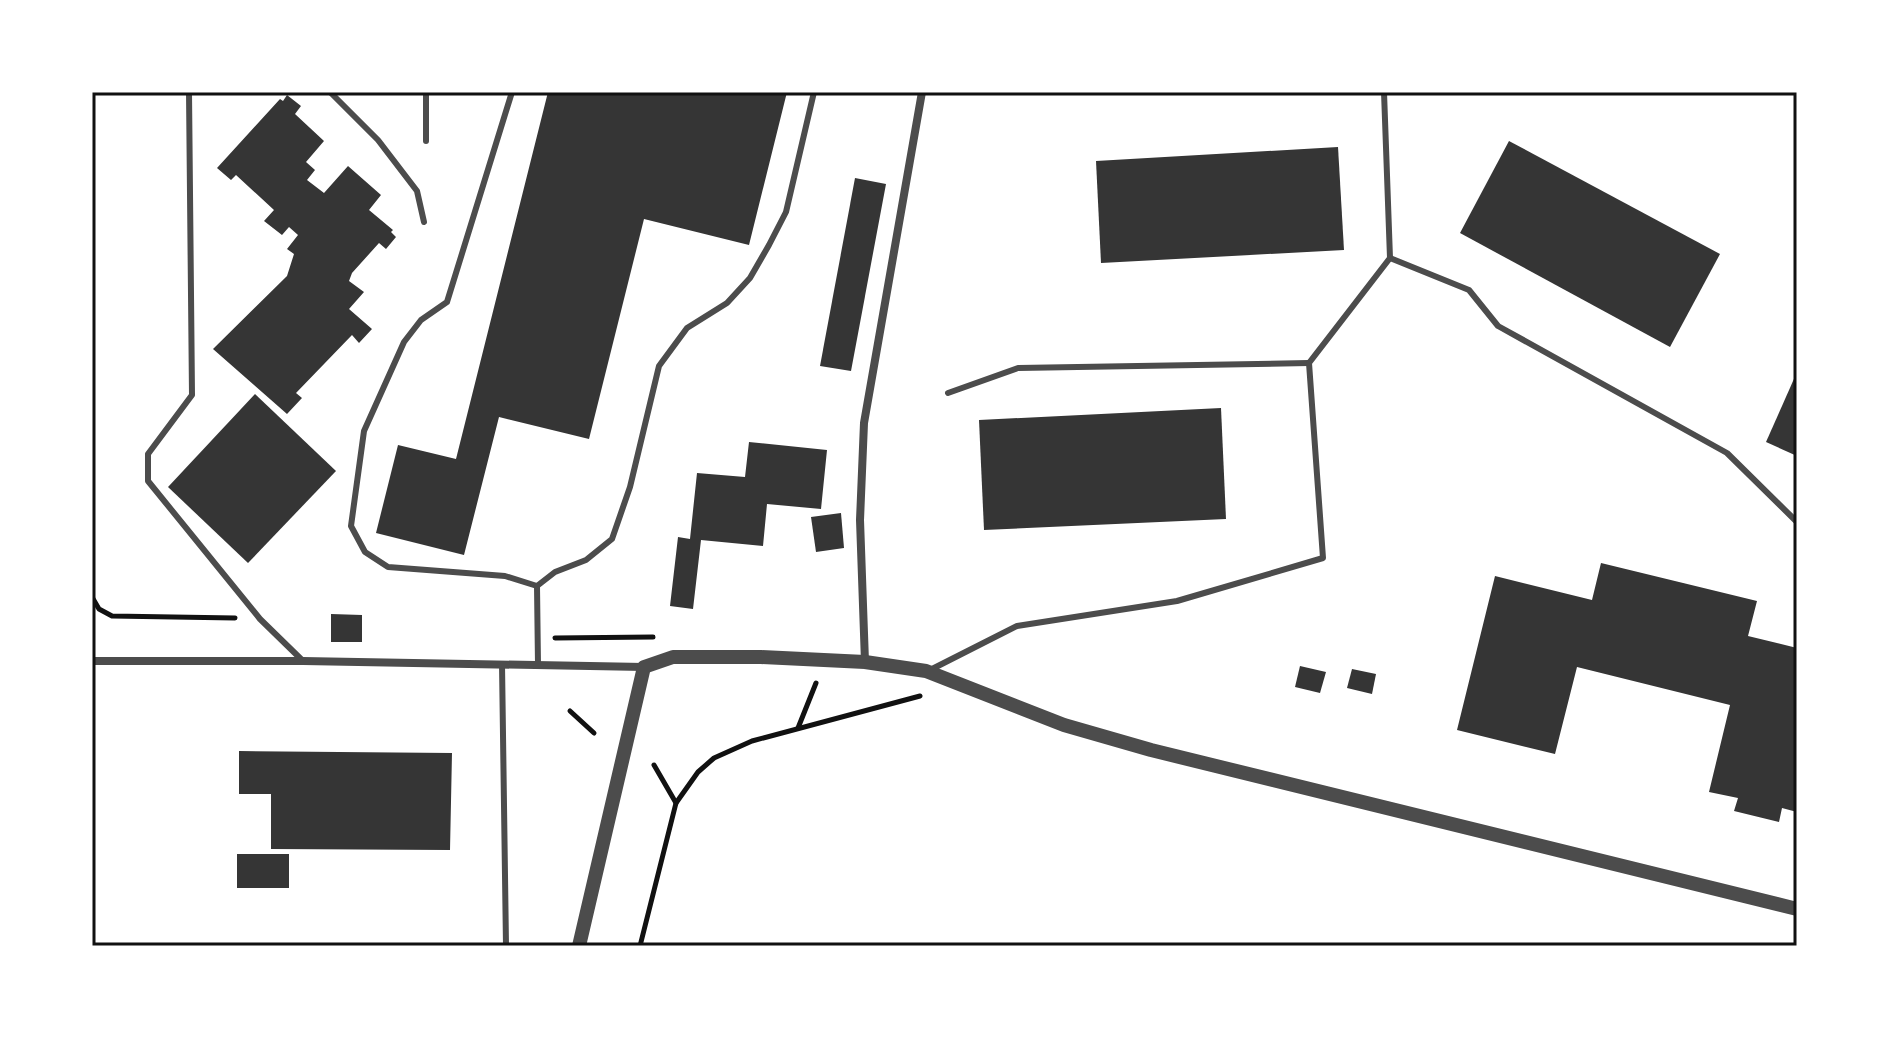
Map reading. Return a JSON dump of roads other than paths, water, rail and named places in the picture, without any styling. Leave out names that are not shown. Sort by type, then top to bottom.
[{"type":"street","points":[[865,662],[860,520],[864,423],[922,92]]},
{"type":"street","points":[[92,661],[644,667],[673,657],[865,662],[926,671],[1064,725],[1151,750],[1797,909]]},
{"type":"street","points":[[579,946],[644,667]]},
{"type":"lane","points":[[189,92],[192,395],[148,454],[148,481],[260,619],[303,661]]},
{"type":"lane","points":[[330,92],[378,140],[417,191],[424,222]]},
{"type":"lane","points":[[426,92],[426,141]]},
{"type":"lane","points":[[512,92],[447,302],[421,320],[404,342],[364,431],[351,526],[365,552],[388,567],[505,576],[537,586]]},
{"type":"lane","points":[[537,586],[555,572],[586,560],[612,539],[630,487],[659,366],[687,328],[727,303],[750,278],[763,256],[786,212],[814,92]]},
{"type":"lane","points":[[926,671],[1017,626],[1177,601],[1323,558],[1309,363],[1390,258],[1384,92]]},
{"type":"lane","points":[[1390,258],[1469,290],[1498,326],[1727,453],[1797,522]]},
{"type":"lane","points":[[948,393],[1018,368],[1309,363]]},
{"type":"lane","points":[[537,586],[538,665]]},
{"type":"lane","points":[[502,664],[506,946]]}]
